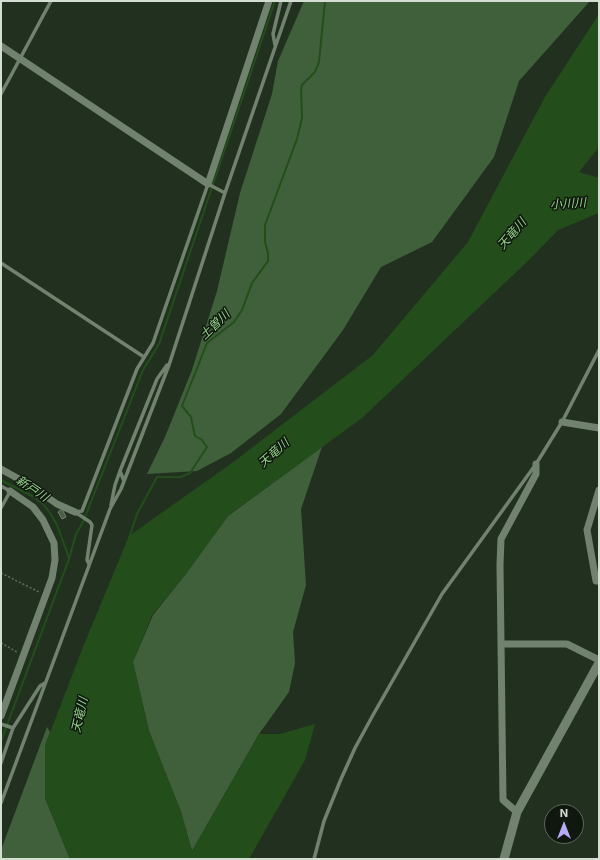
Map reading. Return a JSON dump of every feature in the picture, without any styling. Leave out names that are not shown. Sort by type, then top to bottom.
[{"type":"street","points":[[1,46],[209,184],[269,1]]},
{"type":"street","points":[[562,422],[599,428]]},
{"type":"street","points":[[517,812],[503,800],[500,565],[501,538],[536,474],[536,464]]},
{"type":"street","points":[[1,469],[33,487],[57,504],[75,512]]},
{"type":"street","points":[[1,716],[54,570],[54,543],[43,520],[33,507],[10,490]]},
{"type":"street","points":[[599,490],[587,530],[596,581],[599,581]]},
{"type":"street","points":[[502,644],[567,644],[599,660]]},
{"type":"street","points":[[504,859],[517,812],[599,663]]},
{"type":"lane","points":[[1,94],[51,1]]},
{"type":"lane","points":[[275,47],[273,34],[281,1]]},
{"type":"lane","points":[[1,803],[110,508],[124,481],[170,361],[224,193],[291,1]]},
{"type":"lane","points":[[75,512],[82,511],[137,369],[153,343],[209,184],[224,193]]},
{"type":"lane","points":[[1,263],[144,358]]},
{"type":"lane","points":[[314,859],[324,821],[341,779],[355,748],[373,715],[442,594],[536,464],[562,422],[599,350]]},
{"type":"lane","points":[[110,508],[120,471],[157,379],[170,361]]},
{"type":"lane","points":[[120,471],[124,481]]},
{"type":"lane","points":[[1,486],[10,490],[1,508]]},
{"type":"lane","points":[[75,512],[92,525],[87,560],[89,564]]},
{"type":"lane","points":[[1,763],[12,728],[40,686],[46,682]]},
{"type":"lane","points":[[2,724],[12,728]]},
{"type":"path","points":[[1,573],[36,590],[45,597]]},
{"type":"path","points":[[1,643],[23,655]]},
{"type":"shaded area","points":[[304,1],[590,1],[519,81],[494,157],[432,242],[381,267],[343,330],[281,414],[231,453],[197,471],[147,474],[165,437],[192,370],[217,291],[240,193],[272,94],[278,61]]},
{"type":"shaded area","points":[[322,447],[301,509],[306,585],[293,632],[295,663],[289,692],[259,734],[192,851],[181,812],[149,731],[133,662],[153,615],[185,575],[228,516]]},
{"type":"shaded area","points":[[47,727],[50,732],[45,746],[45,798],[70,859],[1,859],[1,850]]},
{"type":"water","points":[[599,14],[599,147],[579,172],[599,178],[599,213],[558,230],[530,259],[362,418],[228,516],[185,575],[152,615],[133,662],[149,731],[181,812],[192,851],[259,734],[280,734],[315,724],[305,760],[249,859],[70,859],[45,798],[45,746],[83,647],[129,536],[232,463],[373,355],[468,242],[545,97]]},
{"type":"building","points":[[62,509],[66,517],[62,519],[58,512]]},
{"type":"waterway","points":[[1,741],[69,559],[76,534],[83,522],[143,370],[159,344],[275,1]]},
{"type":"waterway","name":"土曽川","points":[[129,538],[137,514],[157,477],[181,477],[190,473],[207,447],[202,440],[195,436],[191,417],[182,406],[207,343],[234,322],[242,310],[252,283],[268,261],[268,253],[265,242],[265,225],[297,139],[302,118],[302,85],[315,72],[319,62],[325,1]]},
{"type":"waterway","name":"新戸川","points":[[1,480],[34,497],[43,504],[57,525],[69,558]]},
{"type":"water label","name":"小川川","points":[[568,204]]},
{"type":"water label","name":"天竜川","points":[[512,234]]},
{"type":"water label","name":"天竜川","points":[[274,453]]},
{"type":"water label","name":"天竜川","points":[[80,715]]}]
